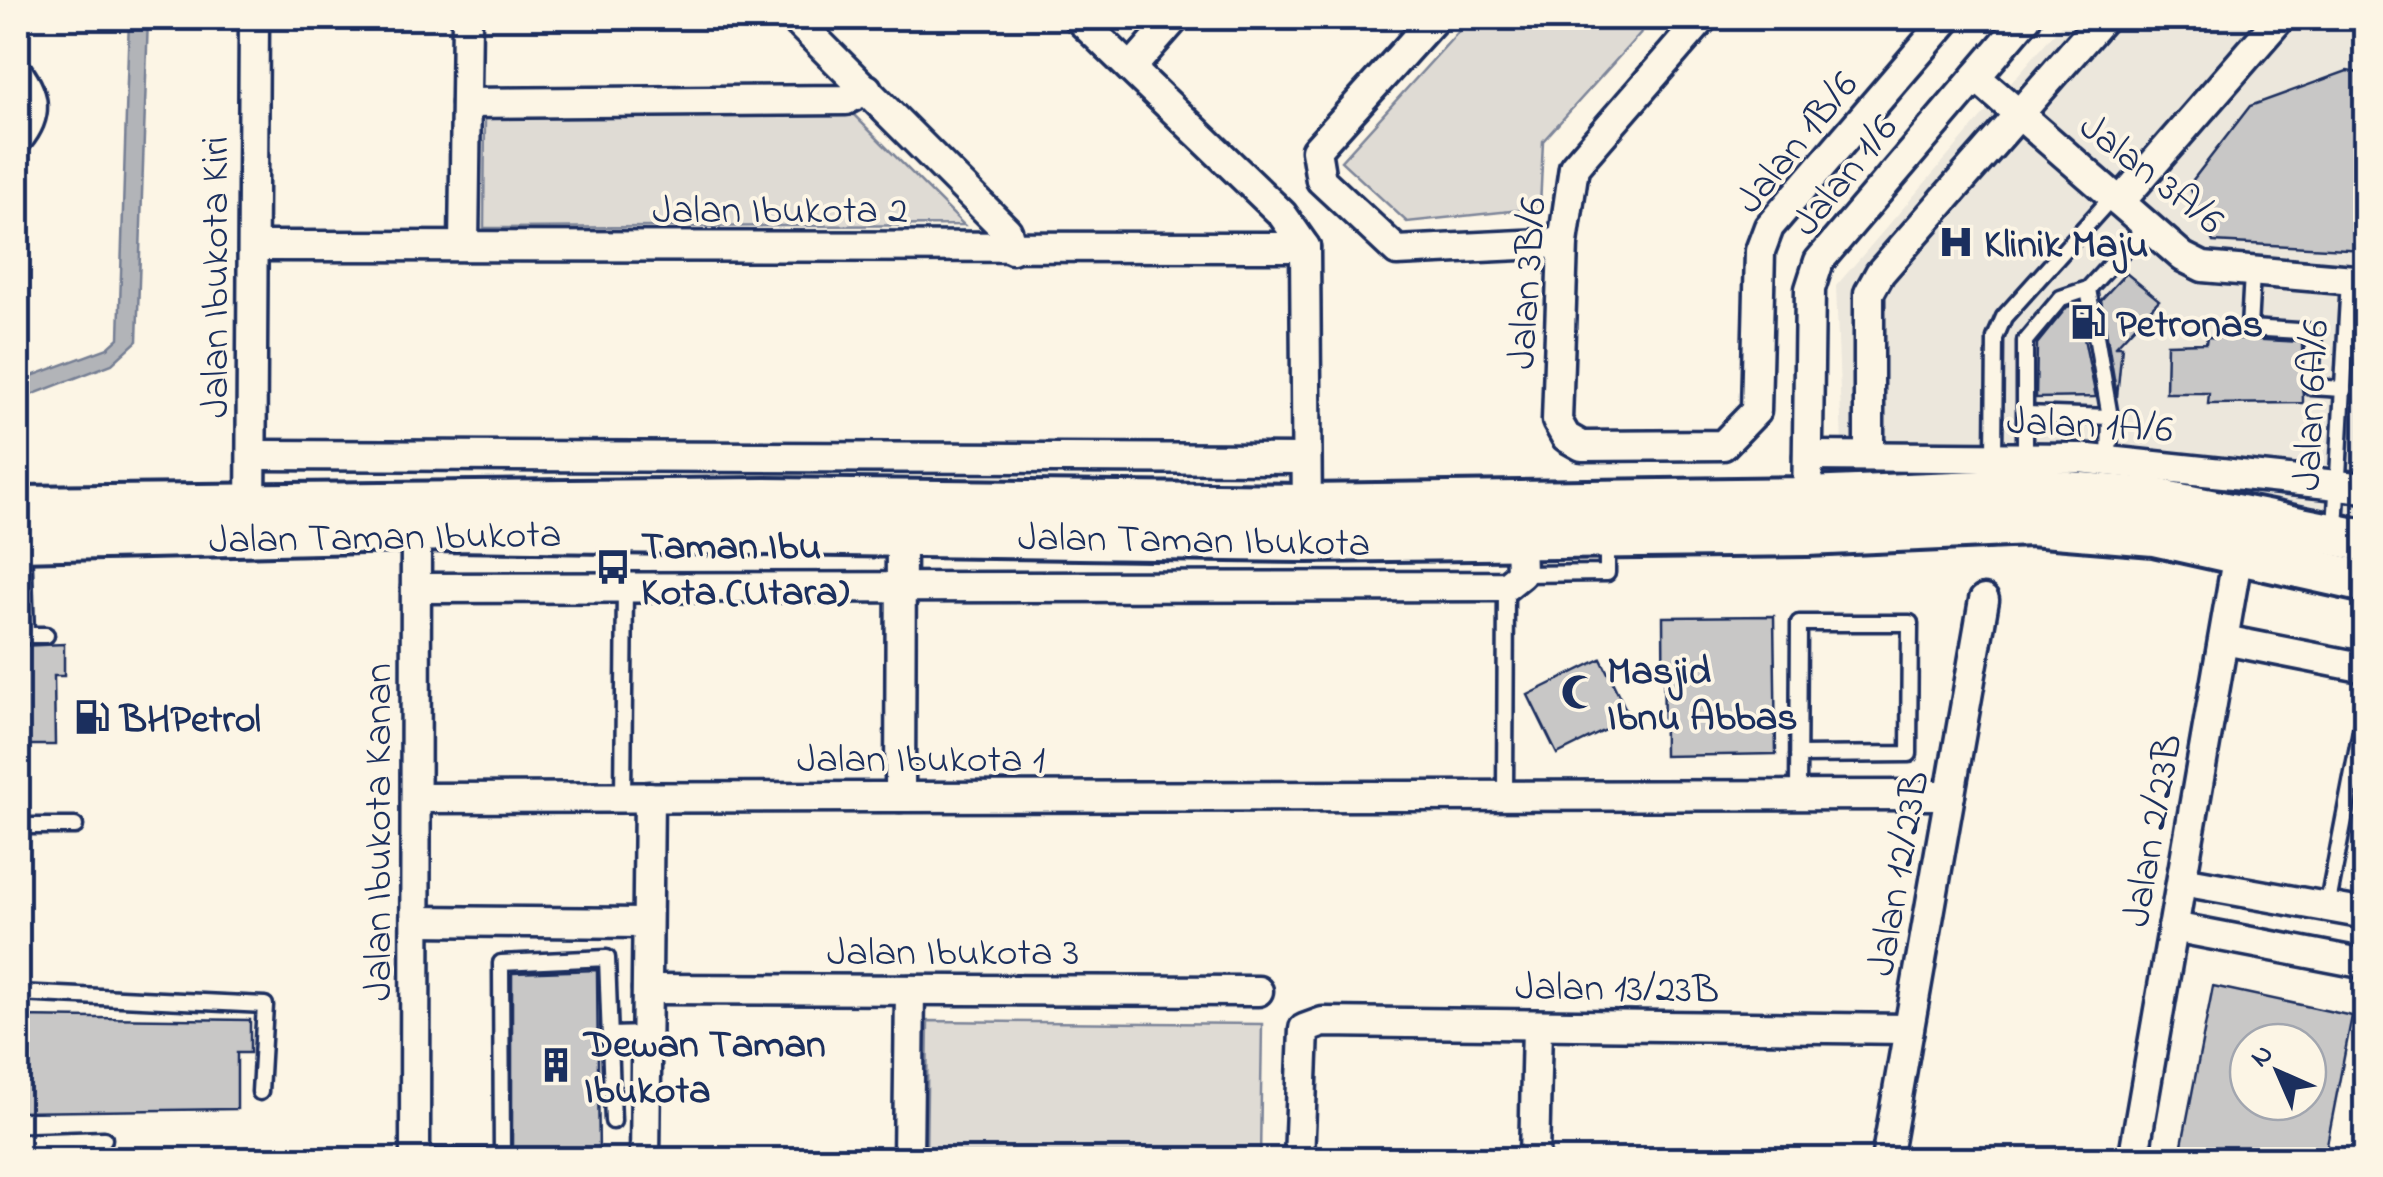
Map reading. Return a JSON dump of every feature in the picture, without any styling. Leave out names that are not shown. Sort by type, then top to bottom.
[{"type":"main road","name":"Jalan Taman Ibukota","points":[[19,529],[416,518],[765,499],[1307,523],[1516,566],[1607,538],[1807,516]]},
{"type":"main road","name":"Jalan Taman Ibukota","points":[[416,518],[901,534],[1807,516],[2350,538]]},
{"type":"main road","name":"Jalan Taman Ibukota","points":[[2241,532],[2366,582]]},
{"type":"street","name":"Jalan Ibukota Kiri","points":[[251,521],[254,18]]},
{"type":"street","points":[[464,246],[467,18]]},
{"type":"street","points":[[794,18],[1006,231],[1012,250]]},
{"type":"street","points":[[1078,18],[1282,214],[1305,247],[1307,523]]},
{"type":"street","points":[[1132,67],[1175,18]]},
{"type":"street","points":[[1435,18],[1316,150],[1320,180],[1397,252],[1563,243]]},
{"type":"street","name":"Jalan 3B/6","points":[[1667,447],[1582,446],[1566,437],[1556,421],[1563,243],[1574,168],[1583,153],[1703,18]]},
{"type":"street","name":"Jalan 1B/6","points":[[1667,447],[1723,445],[1756,411],[1760,251],[1768,227],[1948,18]]},
{"type":"street","name":"Jalan 1/6","points":[[1807,516],[1810,289],[1819,262],[2026,18]]},
{"type":"street","points":[[1869,456],[1869,293],[1880,273],[2103,18]]},
{"type":"street","points":[[2116,199],[2280,18]]},
{"type":"street","points":[[18,73],[31,90],[33,108],[18,138]]},
{"type":"street","name":"Jalan 3A/6","points":[[1976,77],[2183,257],[2202,267],[2357,281]]},
{"type":"street","points":[[466,104],[846,100],[867,89]]},
{"type":"street","name":"Jalan Ibukota 2","points":[[254,246],[1012,250],[1305,247]]},
{"type":"street","points":[[252,455],[1306,459]]},
{"type":"street","points":[[763,456],[765,499]]},
{"type":"street","name":"Jalan 1A/6","points":[[1808,456],[2025,458],[2338,482],[2366,488]]},
{"type":"street","name":"Jalan Ibukota Kanan","points":[[416,518],[416,1158]]},
{"type":"street","name":"Jalan 2/23B","points":[[2132,1160],[2241,532]]},
{"type":"street","points":[[900,797],[901,534]]},
{"type":"street","points":[[416,588],[901,587],[1516,566]]},
{"type":"street","name":"Jalan 12/23B","points":[[1886,1160],[1984,600]]},
{"type":"street","points":[[2224,640],[2366,668]]},
{"type":"street","name":"Jalan Ibukota 1","points":[[416,798],[1950,796]]},
{"type":"street","points":[[636,797],[646,924],[645,1160]]},
{"type":"street","points":[[2182,881],[2366,914]]},
{"type":"street","points":[[417,921],[646,924]]},
{"type":"street","points":[[2174,927],[2366,964]]},
{"type":"street","name":"Jalan Ibukota 3","points":[[647,989],[1258,991]]},
{"type":"street","points":[[908,1160],[910,990]]},
{"type":"street","name":"Jalan 13/23B","points":[[1299,1160],[1304,1029],[1324,1022],[1909,1029]]},
{"type":"street","points":[[1534,1160],[1537,1025]]},
{"type":"lane","points":[[1994,457],[1995,338],[2004,317],[2116,199]]},
{"type":"lane","points":[[2025,458],[2025,341],[2061,298],[2088,288],[2147,226]]},
{"type":"lane","points":[[2252,273],[2249,328],[2314,332],[2311,387],[2343,389]]},
{"type":"lane","name":"Jalan 6A/6","points":[[2350,538],[2338,482],[2343,389],[2357,281]]},
{"type":"lane","points":[[2088,288],[2110,417],[2108,463]]},
{"type":"lane","points":[[2026,414],[2110,417]]},
{"type":"lane","points":[[19,529],[22,635],[46,636]]},
{"type":"lane","points":[[1505,796],[1516,566]]},
{"type":"lane","points":[[625,587],[636,797]]},
{"type":"lane","points":[[1798,754],[1909,754],[1910,623],[1798,623],[1798,754],[1798,795]]},
{"type":"lane","points":[[2327,908],[2366,704]]},
{"type":"lane","points":[[2349,792],[2366,795]]},
{"type":"lane","points":[[18,826],[75,826]]},
{"type":"lane","points":[[416,1158],[502,1157],[501,963],[608,958],[612,1121]]},
{"type":"lane","points":[[18,994],[265,1005],[260,1092]]},
{"type":"lane","points":[[610,1035],[646,1034]]},
{"type":"lane","points":[[18,1142],[104,1140]]},
{"type":"shaded area","points":[[129,18],[148,18],[137,341],[112,364],[18,400],[18,381],[108,348],[119,338]]},
{"type":"shaded area","points":[[1471,18],[1654,18],[1543,141],[1540,208],[1407,222],[1341,161]]},
{"type":"shaded area","points":[[2067,18],[2365,18],[2365,519],[2069,469],[1843,472],[1836,286]]},
{"type":"shaded area","points":[[850,111],[964,225],[484,228],[485,117]]},
{"type":"shaded area","points":[[928,1021],[1262,1024],[1260,1159],[926,1159]]},
{"type":"building","points":[[2347,71],[2366,74],[2366,250],[2213,242],[2189,185],[2250,106]]},
{"type":"building","points":[[2126,273],[2159,300],[2116,346],[2122,346],[2117,397],[2101,300]]},
{"type":"building","points":[[2077,304],[2096,397],[2036,398],[2037,344],[2067,307]]},
{"type":"building","points":[[2207,337],[2302,342],[2303,403],[2208,404],[2209,393],[2166,393],[2167,344],[2206,343]]},
{"type":"building","points":[[1774,616],[1776,754],[1664,756],[1663,617]]},
{"type":"building","points":[[64,644],[64,676],[54,676],[55,745],[18,745],[18,646]]},
{"type":"building","points":[[1601,659],[1630,718],[1557,754],[1528,695]]},
{"type":"building","name":"Dewan Taman Ibukota","points":[[597,970],[599,1160],[512,1160],[512,973]]},
{"type":"building","points":[[2213,986],[2352,1016],[2324,1160],[2179,1160]]},
{"type":"building","points":[[18,1017],[250,1020],[250,1053],[237,1053],[237,1109],[18,1112]]},
{"type":"place","name":"Klinik Maju","points":[[1956,242]]},
{"type":"place","name":"Petronas","points":[[2088,322]]},
{"type":"place","name":"Taman Ibu Kota (Utara)","points":[[613,567]]},
{"type":"place","name":"Masjid Ibnu Abbas","points":[[1579,692]]},
{"type":"place","name":"BHPetrol","points":[[92,717]]},
{"type":"place","name":"Dewan Taman Ibukota","points":[[556,1065]]}]
